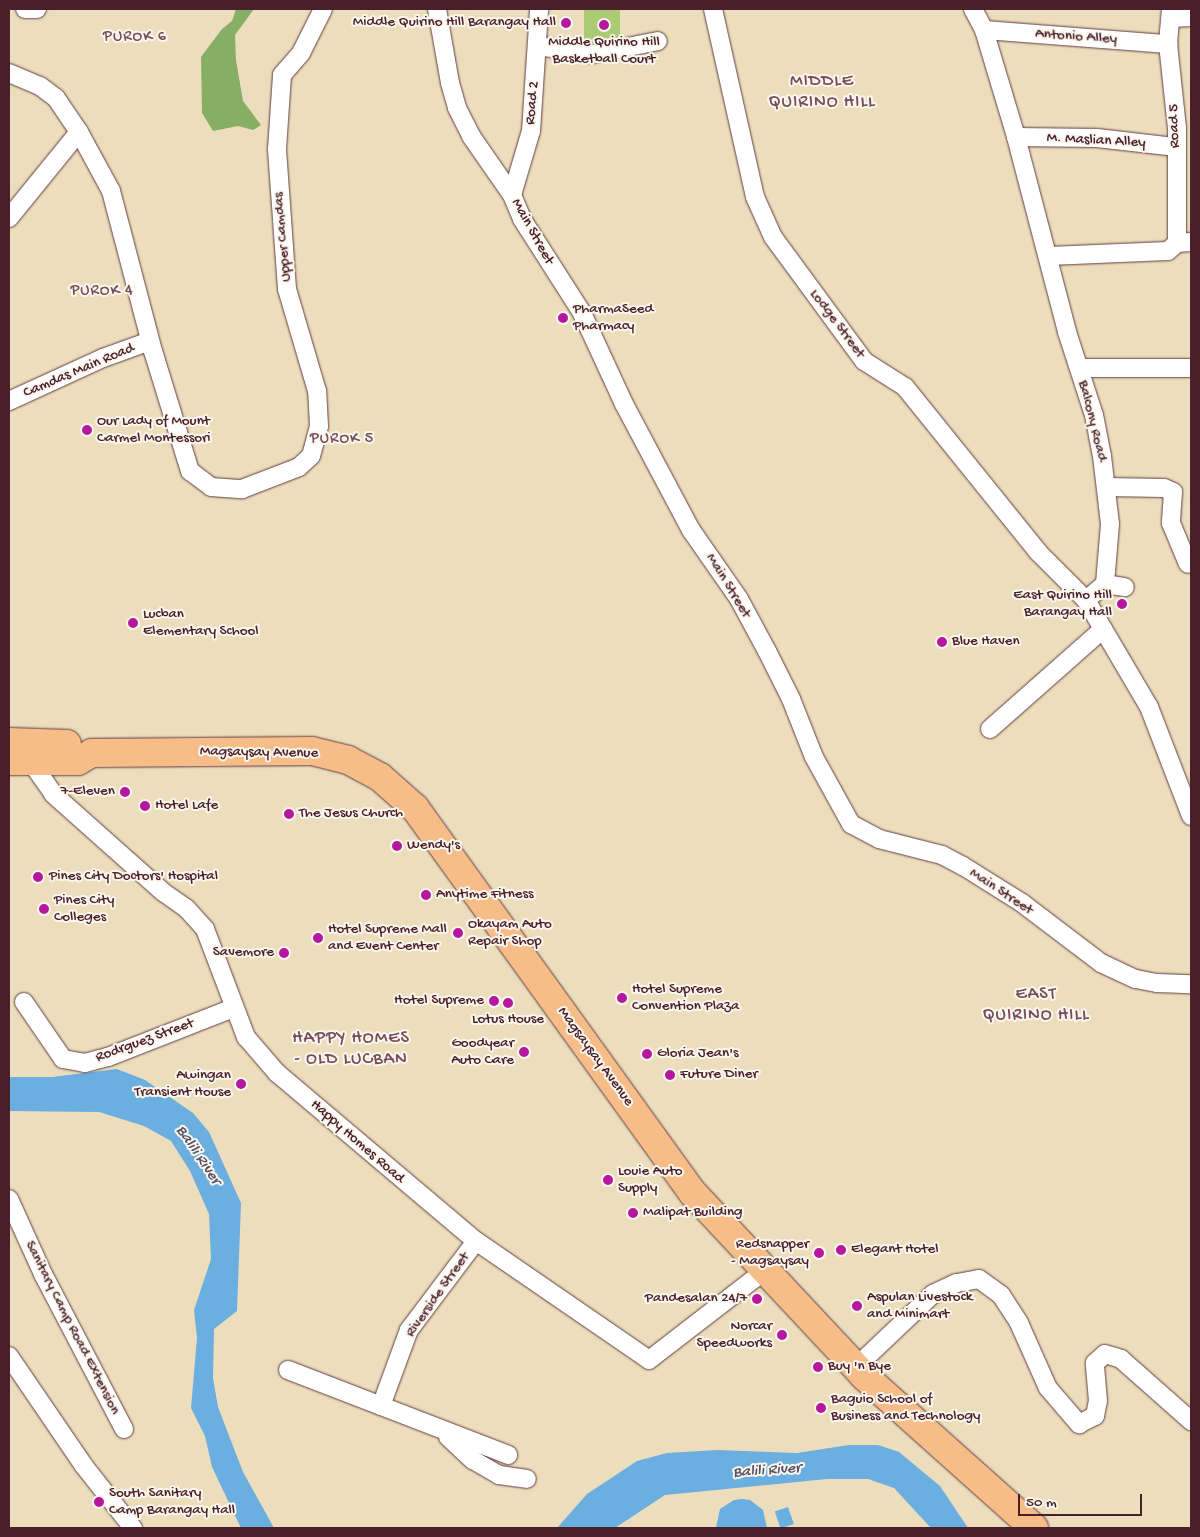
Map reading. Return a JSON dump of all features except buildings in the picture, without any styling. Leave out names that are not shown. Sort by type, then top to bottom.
[{"type":"highway","name":"Magsaysay Avenue","points":[[9,742],[77,744],[92,753]]},
{"type":"highway","name":"Magsaysay Avenue","points":[[20,762],[78,761],[92,753],[312,751],[348,760],[386,782],[415,808],[693,1193],[764,1271],[856,1366],[1034,1528]]},
{"type":"street","points":[[25,9],[37,9]]},
{"type":"street","name":"Upper Camdas","points":[[150,341],[182,454],[198,480],[211,487],[242,489],[299,467],[311,456],[319,426],[317,391],[287,288],[278,200],[278,103],[282,75],[301,53],[323,9]]},
{"type":"street","name":"Main Street","points":[[436,9],[457,108],[470,136],[512,195],[522,219],[582,313],[624,404],[691,530],[739,599],[767,651],[791,699],[814,757],[852,824],[879,840],[942,855],[1022,903],[1101,963],[1136,979],[1156,983],[1191,984]]},
{"type":"street","name":"Road 2","points":[[512,195],[531,131],[539,9]]},
{"type":"street","name":"Lodge Street","points":[[713,9],[755,197],[773,238],[864,361],[905,387],[1038,552],[1086,600]]},
{"type":"street","name":"Balcony Road","points":[[973,9],[984,30],[1016,137],[1079,368],[1094,415],[1110,524],[1105,584]]},
{"type":"street","points":[[1171,13],[1191,17]]},
{"type":"street","name":"Road 5","points":[[1171,13],[1168,44],[1184,242]]},
{"type":"street","name":"Antonio Alley","points":[[984,30],[1168,44]]},
{"type":"street","points":[[538,46],[592,54],[658,41]]},
{"type":"street","points":[[9,73],[40,86],[56,98],[80,132],[111,190],[150,341]]},
{"type":"street","points":[[9,218],[80,132]]},
{"type":"street","name":"M. Maslian Alley","points":[[1016,137],[1098,138],[1176,147]]},
{"type":"street","points":[[1049,256],[1168,251],[1184,242]]},
{"type":"street","name":"Camdas Main Road","points":[[9,401],[102,358],[150,341]]},
{"type":"street","points":[[1079,368],[1191,368]]},
{"type":"street","points":[[1106,487],[1164,488],[1173,492],[1171,523],[1188,564]]},
{"type":"street","points":[[1125,587],[1105,584],[1086,600],[1149,706],[1191,816]]},
{"type":"street","points":[[990,729],[1103,629]]},
{"type":"street","name":"Happy Homes Road","points":[[20,762],[163,892],[188,909],[205,929],[246,1038],[277,1073],[476,1241],[649,1360],[764,1271]]},
{"type":"street","name":"Rodrguez Street","points":[[24,1002],[63,1059],[85,1063],[234,1008]]},
{"type":"street","name":"Sanitary Camp Road Extension","points":[[9,1199],[43,1274],[124,1429]]},
{"type":"street","name":"Riverside Street","points":[[381,1406],[409,1330],[476,1241]]},
{"type":"street","points":[[856,1366],[933,1294],[957,1283],[979,1279],[1001,1295],[1019,1323],[1048,1388],[1079,1424],[1095,1416],[1098,1401],[1095,1363],[1105,1354],[1121,1359],[1191,1421]]},
{"type":"street","points":[[9,1356],[84,1466],[133,1528]]},
{"type":"street","points":[[288,1370],[508,1455]]},
{"type":"street","points":[[442,1431],[473,1460],[499,1475],[527,1479]]},
{"type":"green space","points":[[236,9],[254,9],[235,35],[236,60],[243,101],[261,125],[253,130],[238,126],[213,131],[202,113],[201,57],[222,29],[232,21]]},
{"type":"green space","name":"Middle Quirino Hill Basketball Court","points":[[584,9],[620,9],[620,45],[584,45]]},
{"type":"water","name":"Balili River","points":[[117,1069],[145,1080],[193,1113],[209,1132],[241,1203],[237,1311],[214,1329],[213,1378],[218,1407],[243,1472],[274,1528],[241,1528],[212,1467],[205,1436],[191,1408],[197,1338],[194,1310],[211,1259],[209,1214],[190,1171],[171,1141],[144,1126],[99,1112],[9,1111],[9,1077],[52,1077]]},
{"type":"water","name":"Balili River","points":[[849,1445],[878,1445],[899,1452],[940,1486],[968,1528],[931,1528],[894,1488],[868,1479],[827,1479],[665,1495],[615,1528],[557,1528],[587,1494],[637,1461],[667,1453],[717,1450],[797,1453]]},
{"type":"water","points":[[734,1500],[750,1500],[763,1510],[767,1528],[716,1528],[720,1509]]},
{"type":"water","points":[[788,1507],[794,1524],[780,1528],[775,1512]]},
{"type":"place","name":"Middle Quirino Hill Barangay Hall","points":[[566,23]]},
{"type":"place","name":"Middle Quirino Hill Basketball Court","points":[[604,25]]},
{"type":"place","name":"PharmaSeed Pharmacy","points":[[563,318]]},
{"type":"place","name":"Our Lady of Mount Carmel Montessori","points":[[87,430]]},
{"type":"place","name":"East Quirino Hill Barangay Hall","points":[[1122,604]]},
{"type":"place","name":"Lucban Elementary School","points":[[133,623]]},
{"type":"place","name":"Blue Haven","points":[[942,642]]},
{"type":"place","name":"7-Eleven","points":[[125,792]]},
{"type":"place","name":"Hotel Lafe","points":[[145,806]]},
{"type":"place","name":"The Jesus Church","points":[[289,814]]},
{"type":"place","name":"Wendy's","points":[[397,846]]},
{"type":"place","name":"Pines City Doctors' Hospital","points":[[38,877]]},
{"type":"place","name":"Anytime Fitness","points":[[426,895]]},
{"type":"place","name":"Pines City Colleges","points":[[44,909]]},
{"type":"place","name":"Okayam Auto Repair Shop","points":[[458,933]]},
{"type":"place","name":"Hotel Supreme Mall and Event Center","points":[[318,938]]},
{"type":"place","name":"Savemore","points":[[284,953]]},
{"type":"place","name":"Hotel Supreme Convention Plaza","points":[[622,998]]},
{"type":"place","name":"Hotel Supreme","points":[[494,1001]]},
{"type":"place","name":"Lotus House","points":[[508,1003]]},
{"type":"place","name":"Goodyear Auto Care","points":[[524,1052]]},
{"type":"place","name":"Gloria Jean's","points":[[647,1054]]},
{"type":"place","name":"Future Diner","points":[[670,1075]]},
{"type":"place","name":"Awingan Transient House","points":[[241,1084]]},
{"type":"place","name":"Louie Auto Supply","points":[[608,1180]]},
{"type":"place","name":"Malipat Building","points":[[633,1213]]},
{"type":"place","name":"Elegant Hotel","points":[[841,1250]]},
{"type":"place","name":"Redsnapper - Magsaysay","points":[[819,1253]]},
{"type":"place","name":"Pandesalan 24/7","points":[[757,1299]]},
{"type":"place","name":"Aspulan Livestock and Minimart","points":[[857,1306]]},
{"type":"place","name":"Norcar Speedworks","points":[[782,1335]]},
{"type":"place","name":"Buy 'n Bye","points":[[818,1367]]},
{"type":"place","name":"Baguio School of Business and Technology","points":[[821,1408]]},
{"type":"place","name":"South Sanitary Camp Barangay Hall","points":[[99,1502]]},
{"type":"district","name":"PUROK 6","points":[[135,38]]},
{"type":"district","name":"MIDDLE QUIRINO HILL","points":[[822,94]]},
{"type":"district","name":"PUROK 4","points":[[102,292]]},
{"type":"district","name":"PUROK 5","points":[[342,440]]},
{"type":"district","name":"EAST QUIRINO HILL","points":[[1036,1006]]},
{"type":"district","name":"HAPPY HOMES - OLD LUCBAN","points":[[351,1050]]}]
